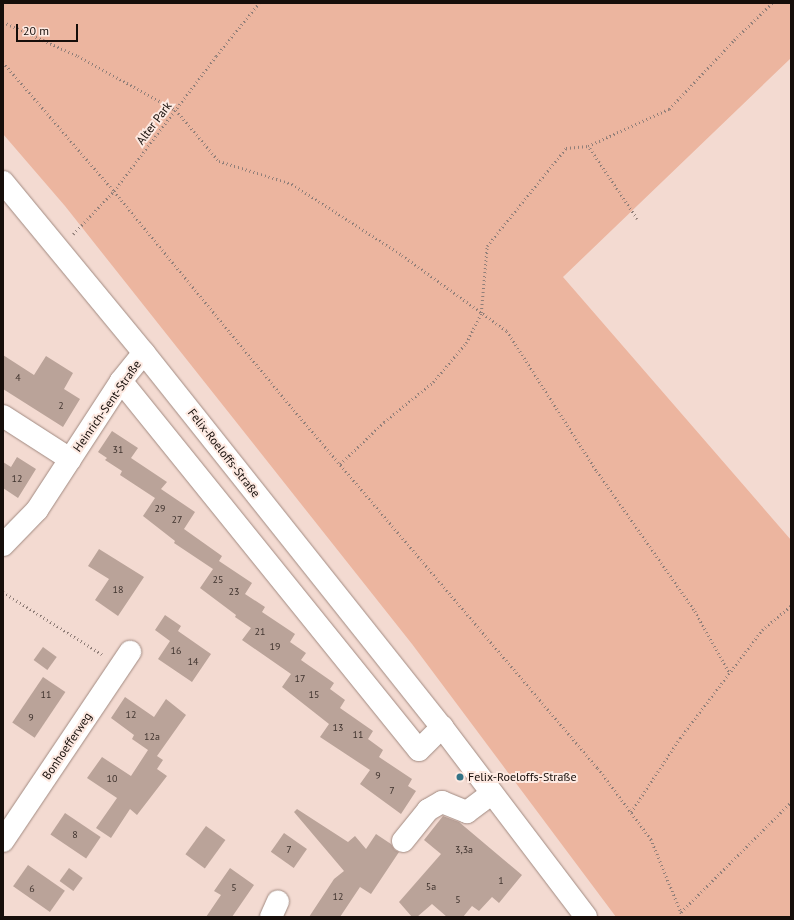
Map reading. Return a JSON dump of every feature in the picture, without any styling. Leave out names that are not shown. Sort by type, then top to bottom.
[{"type":"street","name":"Felix-Roeloffs-Straße","points":[[3,182],[144,353],[442,727],[586,917]]},
{"type":"street","name":"Heinrich-Sent-Straße","points":[[3,545],[37,510],[122,381],[144,353]]},
{"type":"street","points":[[122,381],[419,750],[442,727]]},
{"type":"street","name":"Heinrich-Sent-Straße","points":[[3,416],[70,458]]},
{"type":"street","name":"Bonhoefferweg","points":[[3,841],[126,659]]},
{"type":"street","points":[[404,841],[428,810],[442,802],[467,812],[492,793]]},
{"type":"path","name":"Alter Park","points":[[59,249],[114,191],[259,3]]},
{"type":"path","points":[[340,464],[384,422],[433,382],[466,343],[481,314],[487,246],[566,148],[588,146],[670,109],[734,40],[772,3]]},
{"type":"path","points":[[3,22],[78,56],[176,110],[219,161],[292,184],[402,255],[507,332],[597,471],[695,611],[729,672]]},
{"type":"path","points":[[3,62],[114,191],[340,464],[598,768],[651,839],[683,917]]},
{"type":"path","points":[[588,146],[637,219]]},
{"type":"path","points":[[3,592],[126,659]]},
{"type":"path","points":[[631,812],[680,738],[729,672],[762,630],[791,606]]},
{"type":"path","points":[[681,912],[791,802]]},
{"type":"shaded area","points":[[3,3],[791,3],[791,58],[563,277],[791,540],[791,917],[616,917],[412,644],[65,206],[3,134]]},
{"type":"building","points":[[3,355],[34,375],[46,356],[73,373],[64,389],[80,399],[63,427],[3,389]]},
{"type":"building","points":[[112,431],[138,448],[131,458],[167,482],[161,489],[195,512],[184,529],[222,556],[219,561],[252,583],[245,594],[265,607],[262,612],[295,634],[290,642],[306,653],[301,660],[334,683],[330,689],[345,700],[340,708],[373,731],[368,739],[383,750],[379,757],[412,779],[408,786],[416,791],[401,814],[360,784],[370,770],[320,737],[329,724],[282,687],[291,674],[242,640],[251,628],[235,617],[236,615],[200,588],[213,569],[174,543],[175,541],[143,516],[155,498],[120,475],[122,471],[105,460],[107,458],[98,452]]},
{"type":"building","points":[[17,457],[36,469],[18,498],[3,488],[3,462],[11,467]]},
{"type":"building","points":[[99,549],[144,577],[118,616],[95,600],[109,579],[88,566]]},
{"type":"building","points":[[165,615],[181,626],[178,631],[211,654],[192,682],[158,659],[170,641],[155,630]]},
{"type":"building","points":[[43,647],[57,657],[47,670],[34,660]]},
{"type":"building","points":[[43,677],[65,692],[35,738],[12,723]]},
{"type":"building","points":[[125,697],[154,717],[166,699],[186,715],[157,756],[163,760],[157,769],[167,776],[137,815],[130,809],[111,838],[96,828],[117,798],[87,778],[102,757],[131,776],[148,750],[132,739],[134,735],[111,718]]},
{"type":"building","points":[[297,809],[348,842],[355,836],[366,849],[376,834],[391,844],[395,850],[399,852],[371,894],[360,887],[340,917],[309,917],[334,879],[344,871],[294,812]]},
{"type":"building","points":[[65,813],[101,837],[86,859],[50,835]]},
{"type":"building","points":[[443,816],[459,822],[522,875],[499,903],[492,897],[479,911],[472,906],[463,917],[447,917],[432,904],[417,917],[412,917],[399,902],[441,854],[424,840]]},
{"type":"building","points":[[206,826],[225,840],[205,868],[185,854]]},
{"type":"building","points":[[284,833],[307,849],[294,868],[271,852]]},
{"type":"building","points":[[28,865],[65,891],[50,912],[13,886]]},
{"type":"building","points":[[69,868],[83,878],[73,891],[60,881]]},
{"type":"building","points":[[230,868],[254,885],[232,917],[206,917],[221,895],[214,891]]},
{"type":"place","name":"Felix-Roeloffs-Straße","points":[[460,777]]}]
